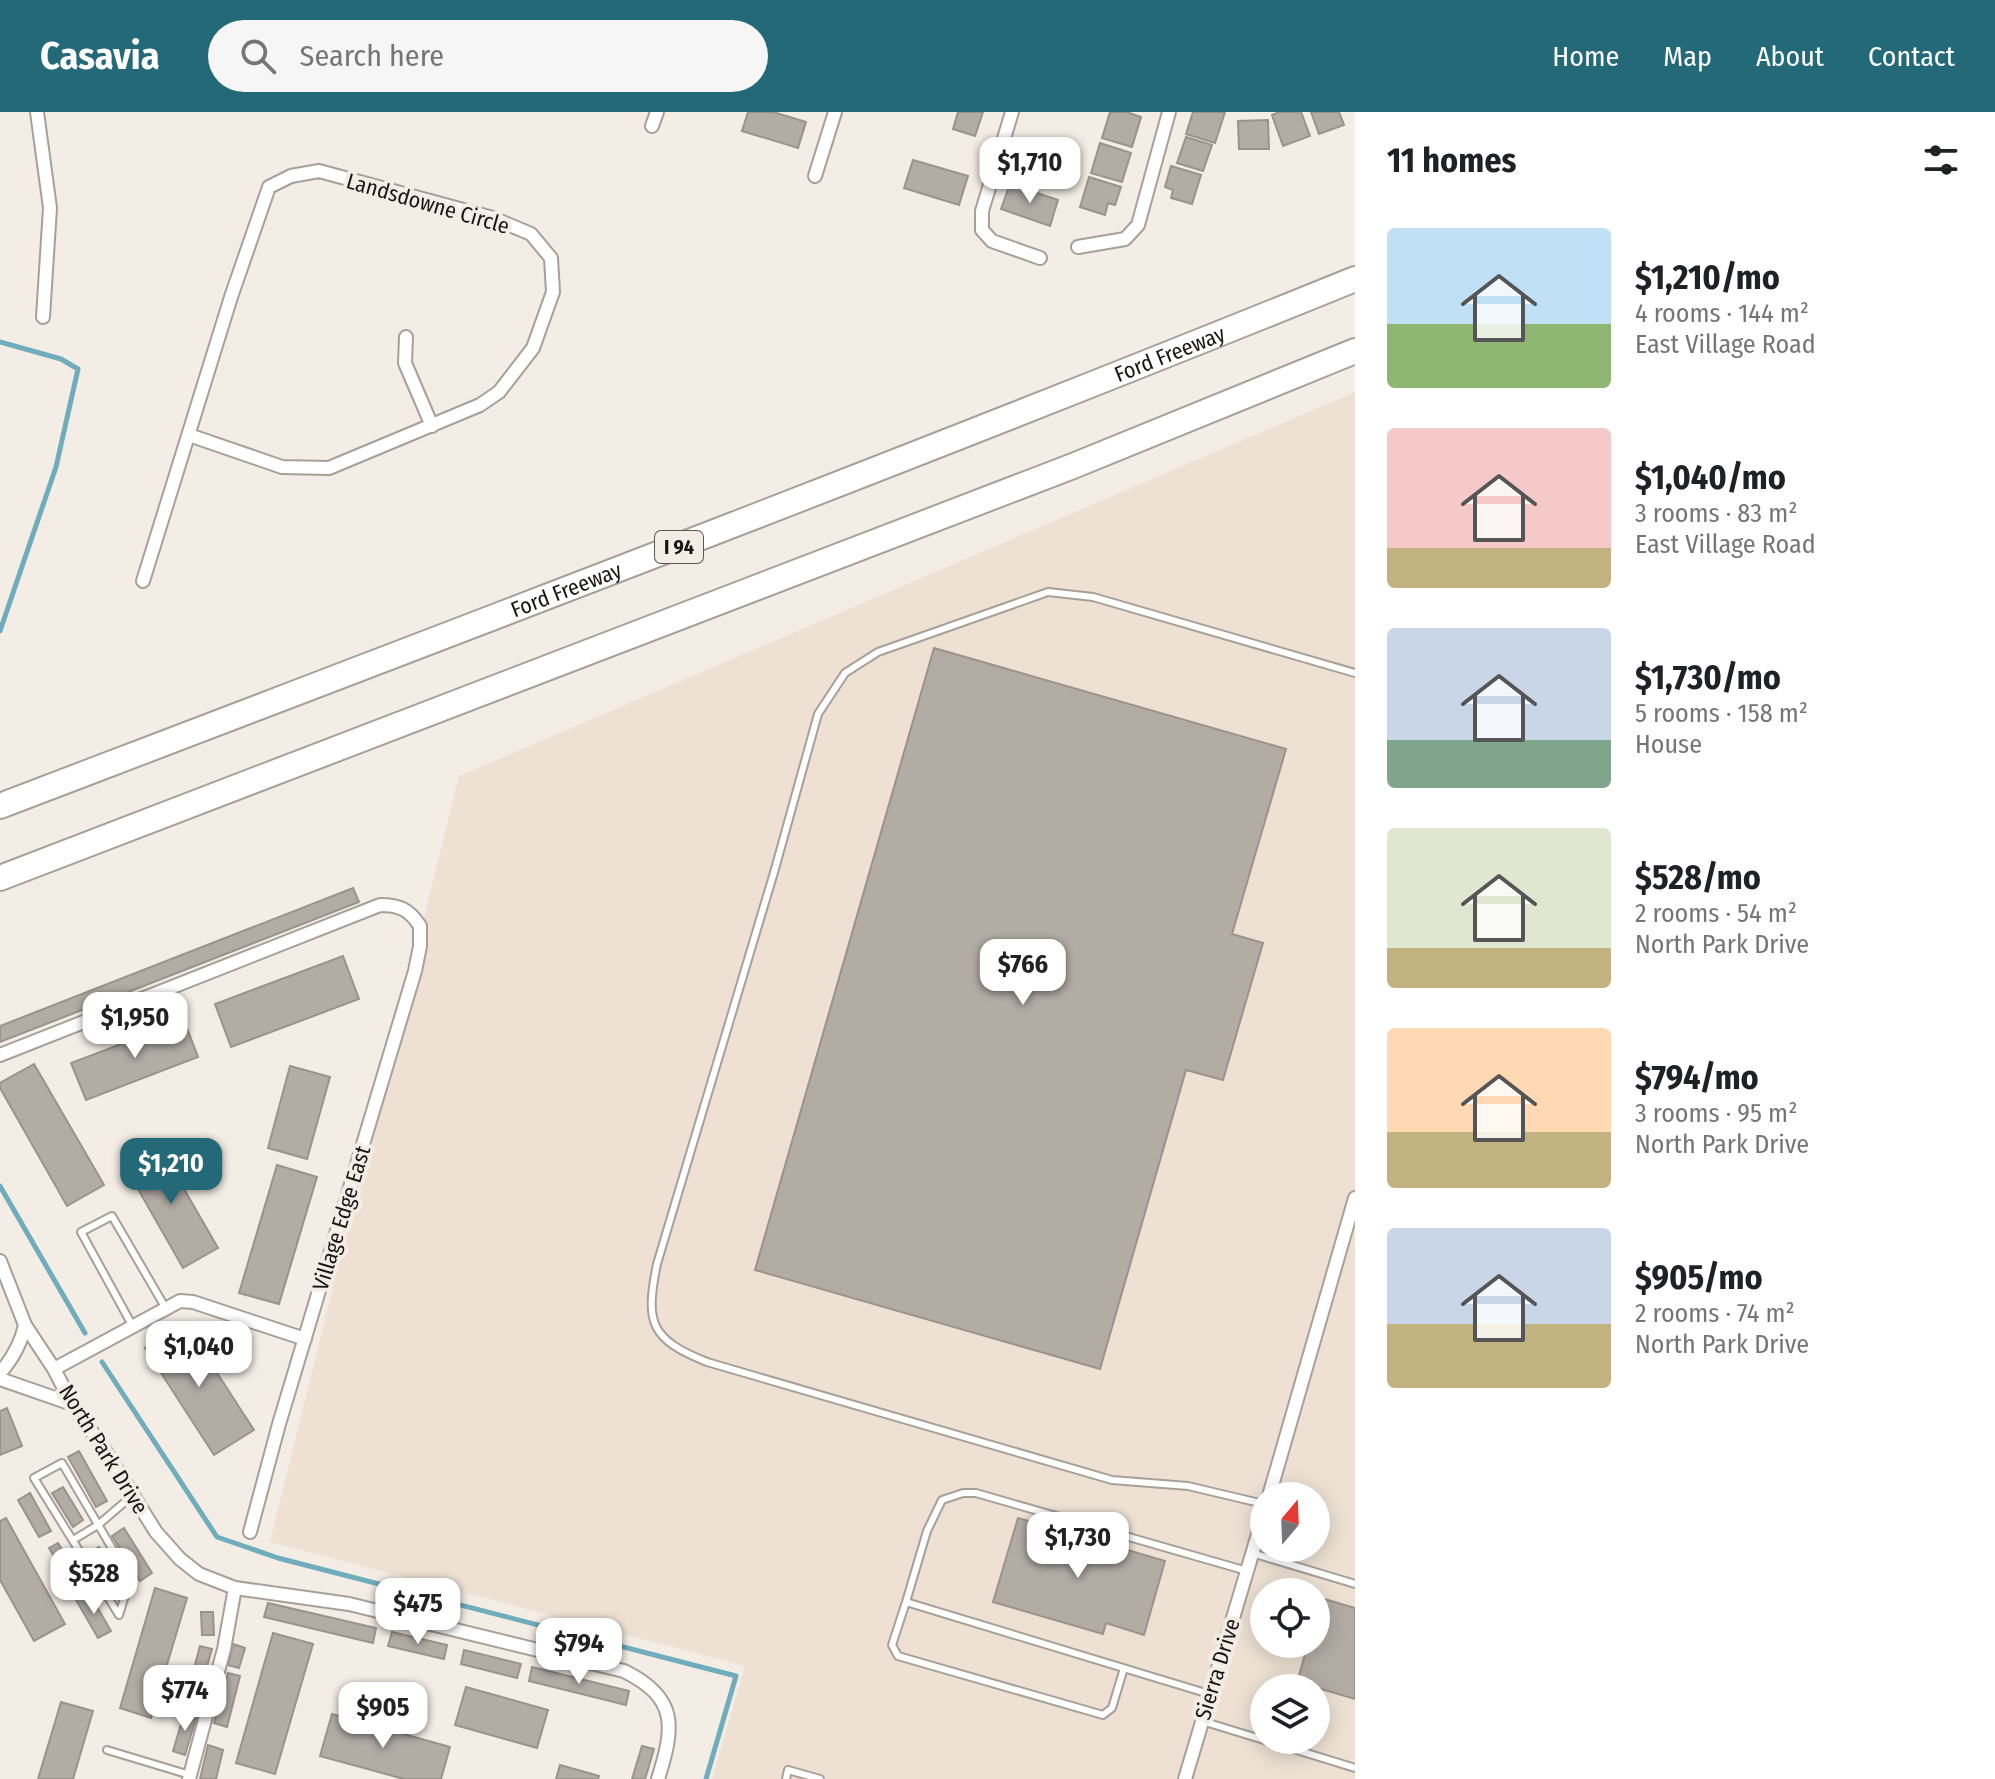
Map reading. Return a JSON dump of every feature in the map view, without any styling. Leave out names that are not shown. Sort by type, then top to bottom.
[{"type":"highway","name":"Ford Freeway","points":[[0,806],[687,544],[1355,279]]},
{"type":"highway","points":[[0,878],[1058,472],[1355,351]]},
{"type":"street","points":[[37,112],[50,208],[43,317]]},
{"type":"street","points":[[652,126],[657,112]]},
{"type":"street","points":[[815,176],[835,112]]},
{"type":"street","points":[[1012,112],[982,211],[982,230],[992,241],[1040,258]]},
{"type":"street","points":[[1078,247],[1125,239],[1138,225],[1169,112]]},
{"type":"street","name":"Landsdowne Circle","points":[[143,581],[231,297],[269,187],[291,176],[319,171],[493,218],[531,234],[551,258],[553,292],[533,348],[499,392],[480,405],[329,468],[282,467],[189,435]]},
{"type":"street","points":[[406,337],[405,363],[432,426]]},
{"type":"street","name":"Village Edge East","points":[[0,1055],[380,905],[405,909],[420,926],[420,946],[250,1532]]},
{"type":"street","points":[[1273,1482],[1355,1198]]},
{"type":"street","name":"North Park Drive","points":[[0,1261],[25,1325],[54,1369],[72,1404],[156,1532],[180,1559],[199,1574],[235,1588],[349,1604],[624,1671],[648,1684],[663,1704],[670,1730],[658,1779]]},
{"type":"street","points":[[54,1369],[180,1301],[193,1302],[305,1339]]},
{"type":"street","points":[[0,1373],[12,1360],[25,1325]]},
{"type":"street","points":[[0,1379],[72,1404]]},
{"type":"street","name":"Sierra Drive","points":[[1185,1779],[1250,1560]]},
{"type":"street","points":[[190,1777],[224,1649],[235,1588]]},
{"type":"lane","points":[[1250,1501],[1188,1486],[1112,1480],[707,1362],[674,1348],[656,1326],[650,1300],[657,1264],[771,884],[818,714],[845,673],[878,652],[1048,592],[1093,597],[1355,673]]},
{"type":"lane","points":[[132,1325],[81,1232],[112,1216],[165,1307]]},
{"type":"lane","points":[[62,1463],[98,1525],[130,1579],[119,1615],[34,1478],[62,1463]]},
{"type":"lane","points":[[1124,1668],[1112,1708],[1103,1715],[898,1656],[892,1645],[927,1531],[942,1500],[963,1493],[989,1495],[1247,1571]]},
{"type":"lane","points":[[73,1540],[98,1525],[133,1495]]},
{"type":"lane","points":[[1282,1562],[1355,1584]]},
{"type":"lane","points":[[906,1602],[1209,1694]]},
{"type":"lane","points":[[1201,1721],[1250,1736]]},
{"type":"lane","points":[[107,1750],[190,1777]]},
{"type":"lane","points":[[1310,1754],[1355,1768]]},
{"type":"lane","points":[[786,1779],[788,1770],[820,1779]]},
{"type":"shaded area","points":[[1355,392],[1355,1779],[712,1779],[745,1666],[270,1542],[459,776]]},
{"type":"building","points":[[748,112],[773,112],[806,122],[798,148],[742,131]]},
{"type":"building","points":[[958,112],[983,112],[975,136],[953,129]]},
{"type":"building","points":[[1110,112],[1127,112],[1141,117],[1132,147],[1102,138]]},
{"type":"building","points":[[1193,112],[1225,112],[1215,143],[1186,134]]},
{"type":"building","points":[[1301,112],[1310,136],[1283,146],[1272,115]]},
{"type":"building","points":[[1311,112],[1339,112],[1344,125],[1319,134]]},
{"type":"building","points":[[1268,120],[1269,149],[1239,149],[1238,121]]},
{"type":"building","points":[[1186,137],[1212,145],[1203,171],[1177,163]]},
{"type":"building","points":[[1100,143],[1131,153],[1122,182],[1091,173]]},
{"type":"building","points":[[913,160],[968,176],[959,205],[904,188]]},
{"type":"building","points":[[1171,166],[1201,175],[1192,204],[1171,198],[1173,190],[1165,187]]},
{"type":"building","points":[[1089,177],[1121,187],[1115,205],[1108,203],[1105,215],[1080,207]]},
{"type":"building","points":[[1010,184],[1058,200],[1050,226],[1001,209]]},
{"type":"building","points":[[934,648],[1286,749],[1232,934],[1263,943],[1223,1080],[1186,1070],[1100,1369],[755,1270]]},
{"type":"building","points":[[353,888],[359,902],[0,1042],[0,1026]]},
{"type":"building","points":[[343,956],[359,999],[231,1047],[215,1004]]},
{"type":"building","points":[[184,1020],[198,1057],[86,1100],[71,1063]]},
{"type":"building","points":[[34,1064],[104,1185],[67,1206],[0,1088],[0,1083]]},
{"type":"building","points":[[290,1066],[330,1077],[307,1159],[268,1148]]},
{"type":"building","points":[[158,1144],[218,1248],[183,1268],[123,1163]]},
{"type":"building","points":[[277,1165],[317,1177],[279,1304],[239,1293]]},
{"type":"building","points":[[184,1322],[254,1430],[214,1455],[145,1348]]},
{"type":"building","points":[[7,1408],[22,1446],[0,1455],[0,1411]]},
{"type":"building","points":[[79,1451],[107,1501],[96,1507],[68,1457]]},
{"type":"building","points":[[63,1487],[83,1520],[73,1527],[52,1493]]},
{"type":"building","points":[[30,1493],[51,1531],[39,1537],[18,1500]]},
{"type":"building","points":[[6,1518],[65,1624],[34,1641],[0,1580],[0,1521]]},
{"type":"building","points":[[1018,1518],[1165,1561],[1144,1635],[1106,1623],[1103,1634],[993,1602]]},
{"type":"building","points":[[124,1528],[152,1573],[140,1581],[112,1536]]},
{"type":"building","points":[[58,1543],[86,1587],[76,1592],[49,1548]]},
{"type":"building","points":[[99,1547],[120,1584],[110,1590],[88,1553]]},
{"type":"building","points":[[155,1588],[187,1598],[151,1718],[120,1708]]},
{"type":"building","points":[[89,1593],[111,1631],[98,1638],[76,1600]]},
{"type":"building","points":[[1330,1601],[1355,1608],[1355,1699],[1330,1692],[1330,1674],[1299,1674],[1304,1658],[1330,1658]]},
{"type":"building","points":[[268,1603],[376,1628],[373,1643],[264,1617]]},
{"type":"building","points":[[201,1612],[213,1612],[214,1635],[202,1635]]},
{"type":"building","points":[[392,1632],[447,1645],[444,1659],[388,1646]]},
{"type":"building","points":[[273,1633],[313,1644],[275,1774],[236,1763]]},
{"type":"building","points":[[233,1644],[245,1648],[239,1668],[228,1665]]},
{"type":"building","points":[[200,1646],[212,1649],[197,1701],[186,1698]]},
{"type":"building","points":[[464,1650],[521,1664],[517,1678],[461,1664]]},
{"type":"building","points":[[532,1667],[629,1691],[626,1705],[529,1681]]},
{"type":"building","points":[[228,1673],[240,1676],[227,1727],[214,1723]]},
{"type":"building","points":[[466,1687],[548,1710],[537,1748],[455,1725]]},
{"type":"building","points":[[61,1702],[93,1711],[73,1779],[38,1779]]},
{"type":"building","points":[[185,1711],[197,1715],[185,1755],[173,1751]]},
{"type":"building","points":[[332,1714],[450,1747],[441,1779],[404,1779],[320,1756]]},
{"type":"building","points":[[208,1745],[223,1750],[216,1779],[200,1779]]},
{"type":"building","points":[[642,1746],[654,1749],[645,1779],[632,1779]]},
{"type":"building","points":[[560,1765],[599,1776],[598,1779],[556,1779]]},
{"type":"waterway","points":[[0,342],[61,359],[78,369],[56,467],[0,631]]},
{"type":"waterway","points":[[0,1186],[85,1333]]},
{"type":"waterway","points":[[102,1362],[217,1537],[278,1558],[736,1676],[706,1779]]}]
